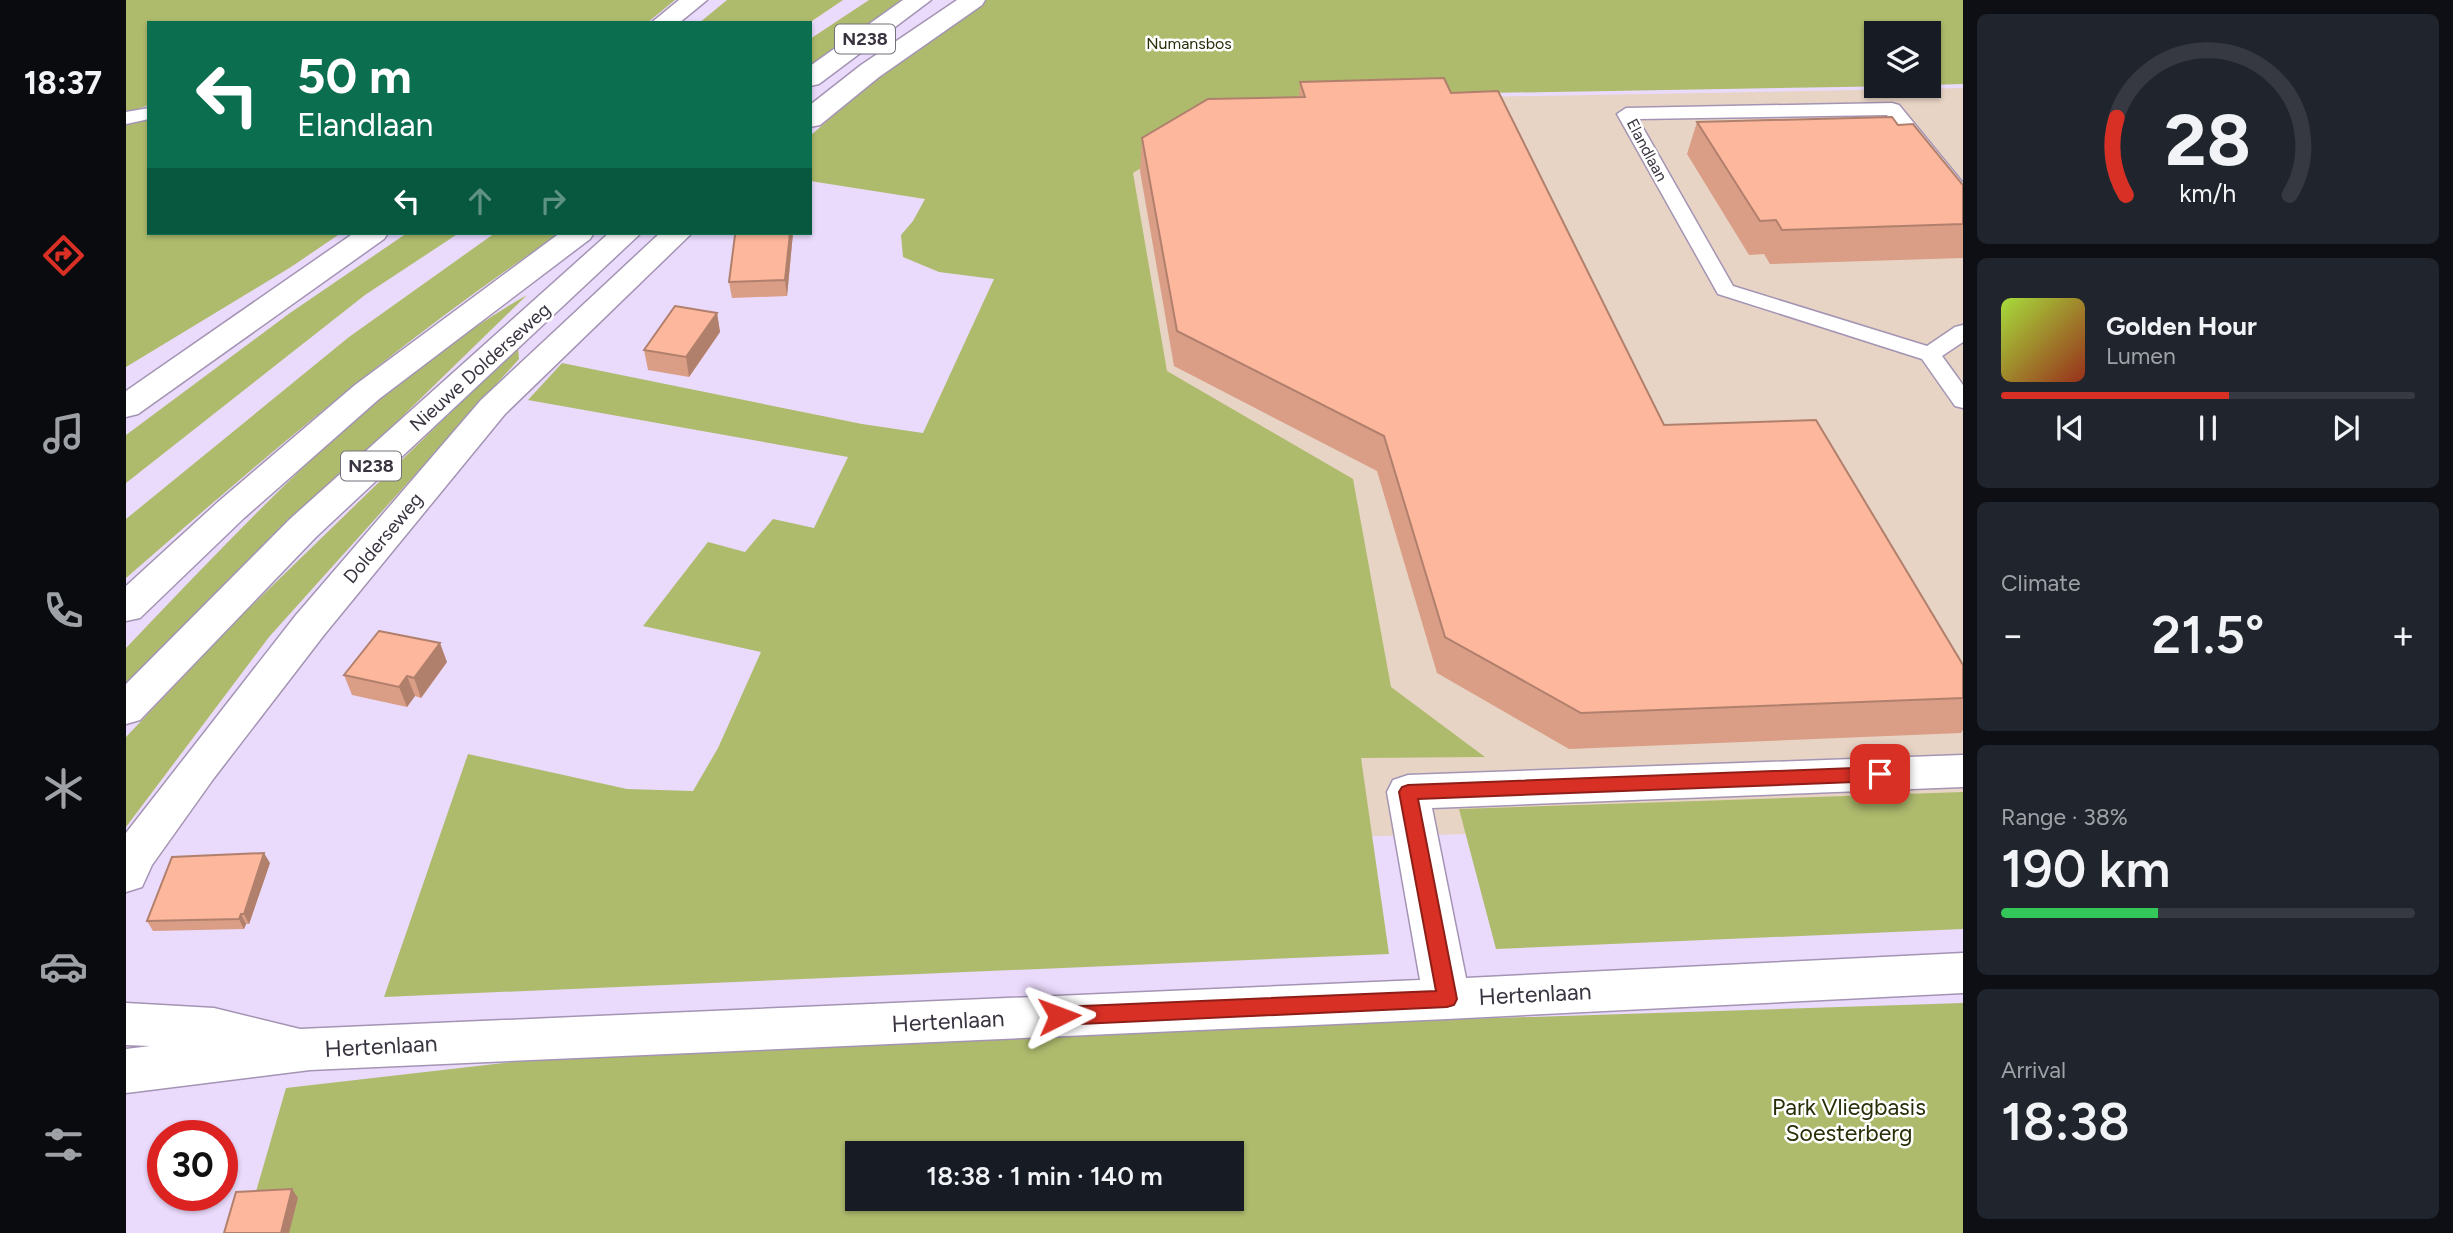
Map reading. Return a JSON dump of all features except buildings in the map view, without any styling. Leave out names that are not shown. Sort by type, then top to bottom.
[{"type":"street","points":[[666,21],[695,0]]},
{"type":"street","name":"N238","points":[[812,77],[919,0]]},
{"type":"street","points":[[812,117],[870,71],[973,0]]},
{"type":"street","points":[[126,407],[370,235]]},
{"type":"street","name":"Nieuwe Dolderseweg","points":[[126,608],[231,510],[368,392],[576,235]]},
{"type":"street","name":"Nieuwe Dolderseweg","points":[[126,709],[303,528],[624,235]]},
{"type":"street","name":"Dolderseweg","points":[[126,874],[134,856],[199,767],[310,625],[493,407],[675,235]]},
{"type":"street","points":[[1447,999],[1408,792],[1963,771]]},
{"type":"street","name":"Hertenlaan","points":[[126,1071],[310,1049],[1447,999],[1963,973]]},
{"type":"street","name":"Hertenlaan","points":[[126,1024],[214,1029],[310,1049]]},
{"type":"lane","name":"Elandlaan","points":[[1930,354],[1725,290],[1626,114],[1892,109],[1963,196]]},
{"type":"lane","points":[[126,118],[147,113]]},
{"type":"lane","points":[[1963,332],[1930,354],[1963,401]]},
{"type":"shaded area","points":[[1941,88],[1963,88],[1963,823],[1242,839],[1125,172],[1201,116],[1478,97],[1864,90],[1864,98],[1941,98]]},
{"type":"green space","points":[[126,0],[675,0],[649,21],[147,21],[147,106],[126,113]]},
{"type":"green space","points":[[727,0],[843,0],[812,21],[701,21]]},
{"type":"green space","points":[[869,0],[909,0],[812,66],[812,38]]},
{"type":"green space","name":"Numansbos","points":[[981,0],[1963,0],[1963,84],[1941,85],[1941,21],[1864,21],[1864,87],[1428,94],[1204,130],[1133,173],[1167,371],[1353,479],[1391,687],[1485,757],[1361,758],[1389,954],[384,997],[468,754],[627,789],[693,791],[718,748],[761,652],[643,626],[708,542],[745,552],[773,519],[814,528],[848,457],[528,400],[562,363],[862,424],[923,433],[994,279],[939,272],[903,257],[901,235],[913,221],[925,199],[812,181],[812,134],[875,79],[920,50]]},
{"type":"green space","points":[[147,120],[147,235],[338,235],[291,267],[126,367],[126,125]]},
{"type":"green space","points":[[404,235],[456,235],[365,295],[126,483],[126,435],[290,313]]},
{"type":"green space","points":[[492,235],[558,235],[448,313],[338,398],[126,578],[126,519],[349,337]]},
{"type":"green space","points":[[527,295],[259,556],[126,692],[126,648],[266,504],[364,412],[416,370],[470,330]]},
{"type":"green space","points":[[518,347],[519,359],[269,637],[126,827],[126,737],[234,623]]},
{"type":"green space","points":[[1963,792],[1963,929],[1496,949],[1459,809]]},
{"type":"green space","name":"Park Vliegbasis Soesterberg","points":[[1963,1003],[1963,1233],[244,1233],[286,1088],[659,1045]]},
{"type":"route","points":[[1059,1016],[1447,999],[1408,792],[1880,774]]}]
